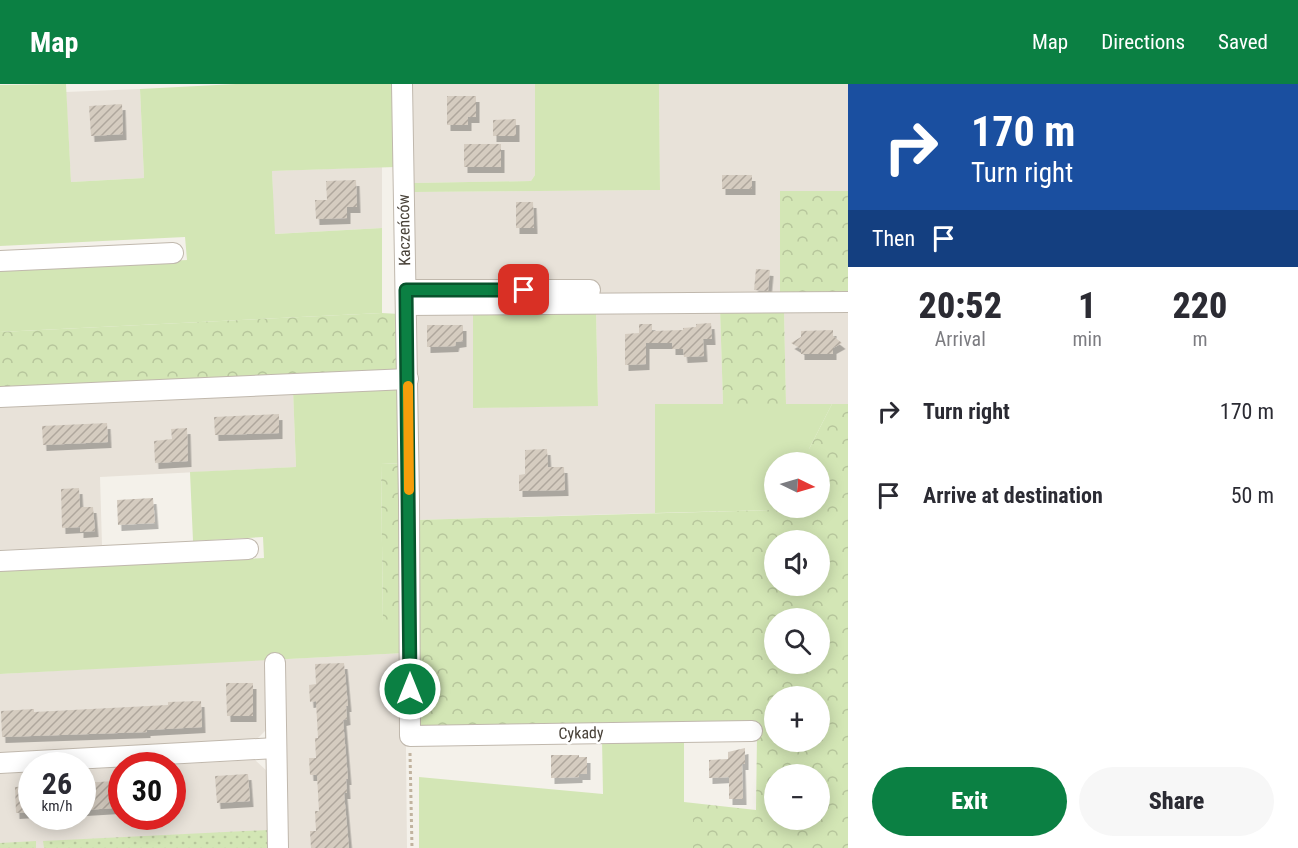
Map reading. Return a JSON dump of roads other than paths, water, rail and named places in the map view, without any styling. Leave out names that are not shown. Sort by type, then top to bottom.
[{"type":"street","name":"Kaczeńców","points":[[402,84],[408,379],[410,736]]},
{"type":"street","points":[[0,261],[173,253]]},
{"type":"street","points":[[406,298],[692,291]]},
{"type":"street","points":[[406,298],[848,302]]},
{"type":"street","points":[[0,398],[408,379]]},
{"type":"street","points":[[0,561],[248,549]]},
{"type":"street","points":[[275,663],[278,848]]},
{"type":"street","name":"Cykady","points":[[410,736],[752,731]]},
{"type":"street","points":[[0,763],[276,748]]}]
